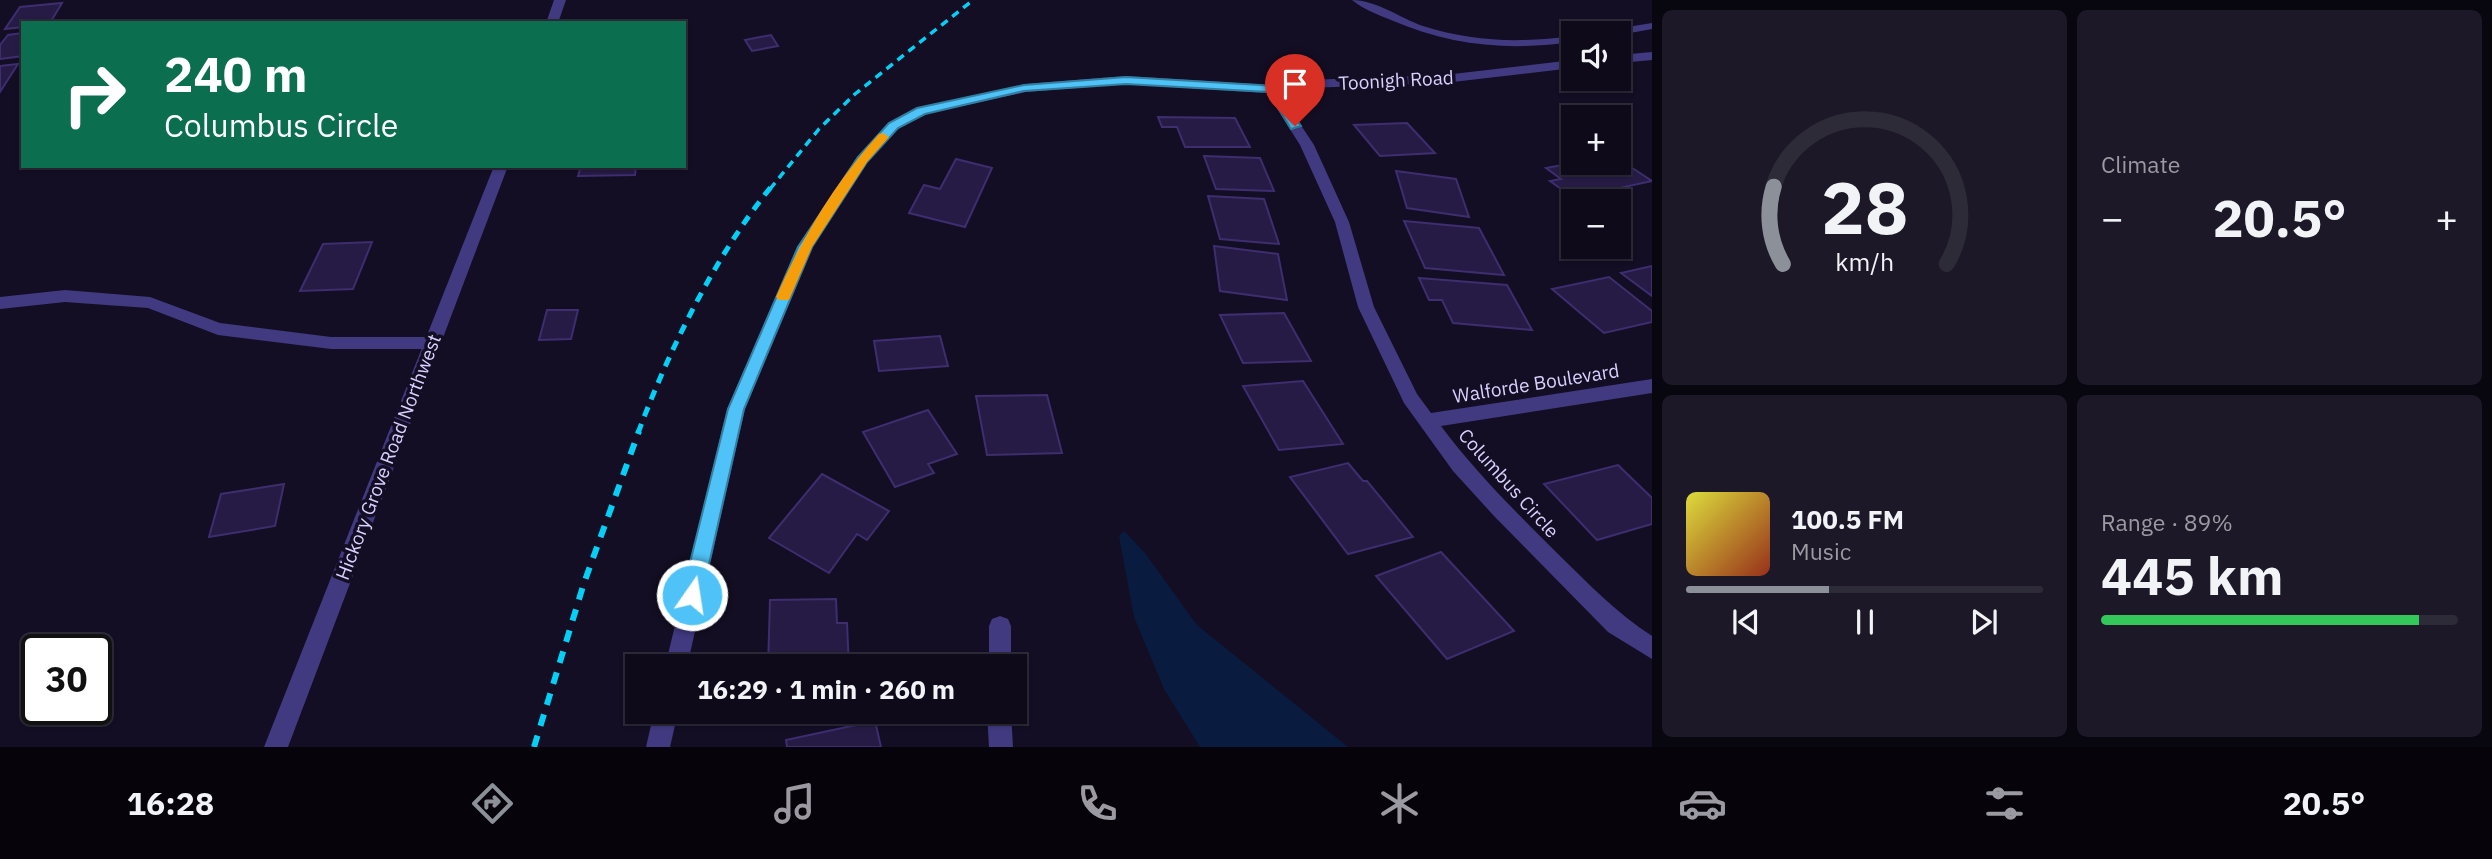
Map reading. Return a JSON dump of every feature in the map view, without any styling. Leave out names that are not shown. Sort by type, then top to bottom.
[{"type":"street","points":[[553,21],[560,0]]},
{"type":"street","points":[[1631,58],[1652,56]]},
{"type":"street","name":"Toonigh Road","points":[[679,654],[736,409],[805,247],[862,160],[893,125],[921,111],[1026,88],[1126,80],[1271,89],[1307,84],[1444,79],[1561,65]]},
{"type":"street","name":"Columbus Circle","points":[[1271,89],[1307,145],[1342,222],[1366,307],[1410,398],[1460,466],[1501,510],[1616,625],[1652,648]]},
{"type":"street","name":"Hickory Grove Road Northwest","points":[[276,747],[500,168]]},
{"type":"street","points":[[0,303],[65,296],[150,303],[218,330],[331,343],[432,343]]},
{"type":"street","name":"Walforde Boulevard","points":[[1427,421],[1652,386]]},
{"type":"street","points":[[1000,626],[1000,654]]},
{"type":"street","points":[[658,747],[663,724]]},
{"type":"street","points":[[1000,724],[1001,747]]},
{"type":"lane","points":[[1357,0],[1435,34],[1481,45],[1561,40]]},
{"type":"lane","points":[[1631,29],[1652,26]]},
{"type":"water","points":[[1124,531],[1145,553],[1197,625],[1348,747],[1200,747],[1164,689],[1134,617],[1119,536]]},
{"type":"building","points":[[62,3],[51,21],[21,21],[21,27],[5,29],[20,7]]},
{"type":"building","points":[[21,33],[21,56],[0,59],[0,45],[8,35]]},
{"type":"building","points":[[771,35],[778,46],[752,51],[745,40]]},
{"type":"building","points":[[18,64],[0,92],[0,66]]},
{"type":"building","points":[[1158,117],[1235,118],[1250,147],[1185,147],[1177,127],[1162,127]]},
{"type":"building","points":[[1407,123],[1435,153],[1380,156],[1354,125]]},
{"type":"building","points":[[1204,156],[1260,158],[1274,191],[1216,189]]},
{"type":"building","points":[[956,159],[992,168],[965,227],[909,213],[924,185],[940,189]]},
{"type":"building","points":[[1561,165],[1561,175],[1631,175],[1631,167],[1652,181],[1615,189],[1561,189],[1550,181],[1561,179],[1546,168]]},
{"type":"building","points":[[580,168],[636,168],[635,175],[578,176]]},
{"type":"building","points":[[1396,171],[1456,179],[1469,217],[1407,208]]},
{"type":"building","points":[[1208,196],[1264,199],[1279,244],[1220,239]]},
{"type":"building","points":[[1404,221],[1479,228],[1504,275],[1425,268]]},
{"type":"building","points":[[372,242],[353,289],[300,291],[323,244]]},
{"type":"building","points":[[1214,246],[1278,254],[1287,300],[1220,291]]},
{"type":"building","points":[[1652,266],[1652,296],[1621,273]]},
{"type":"building","points":[[1609,277],[1652,311],[1652,322],[1604,333],[1552,289]]},
{"type":"building","points":[[1419,278],[1507,285],[1532,330],[1453,323],[1442,300],[1429,300]]},
{"type":"building","points":[[547,310],[578,310],[571,339],[539,340]]},
{"type":"building","points":[[1284,313],[1311,361],[1243,363],[1220,315]]},
{"type":"building","points":[[940,336],[948,366],[879,371],[874,341]]},
{"type":"building","points":[[1303,381],[1343,444],[1279,450],[1243,386]]},
{"type":"building","points":[[1047,395],[1062,453],[987,455],[976,396]]},
{"type":"building","points":[[928,410],[957,454],[928,464],[934,473],[895,487],[863,432]]},
{"type":"building","points":[[1348,463],[1363,481],[1367,481],[1413,537],[1348,554],[1290,477]]},
{"type":"building","points":[[1618,465],[1652,498],[1652,524],[1597,540],[1544,484]]},
{"type":"building","points":[[822,474],[889,511],[867,540],[857,534],[829,573],[769,538]]},
{"type":"building","points":[[284,484],[275,526],[209,537],[221,494]]},
{"type":"building","points":[[1441,552],[1514,631],[1447,659],[1376,576]]},
{"type":"building","points":[[836,599],[837,623],[847,623],[848,654],[768,654],[770,600]]},
{"type":"building","points":[[861,724],[876,724],[881,747],[787,747],[786,740]]},
{"type":"railway","points":[[770,189],[819,129],[855,94],[973,0]]},
{"type":"railway","points":[[638,433],[664,369],[712,273],[771,187]]},
{"type":"railway","points":[[534,747],[584,583],[639,431]]},
{"type":"slow traffic","points":[[784,297],[805,247],[862,160],[883,137]]},
{"type":"route","points":[[692,595],[736,409],[805,247],[862,160],[893,125],[921,111],[1024,88],[1126,80],[1271,89],[1295,126]]}]
